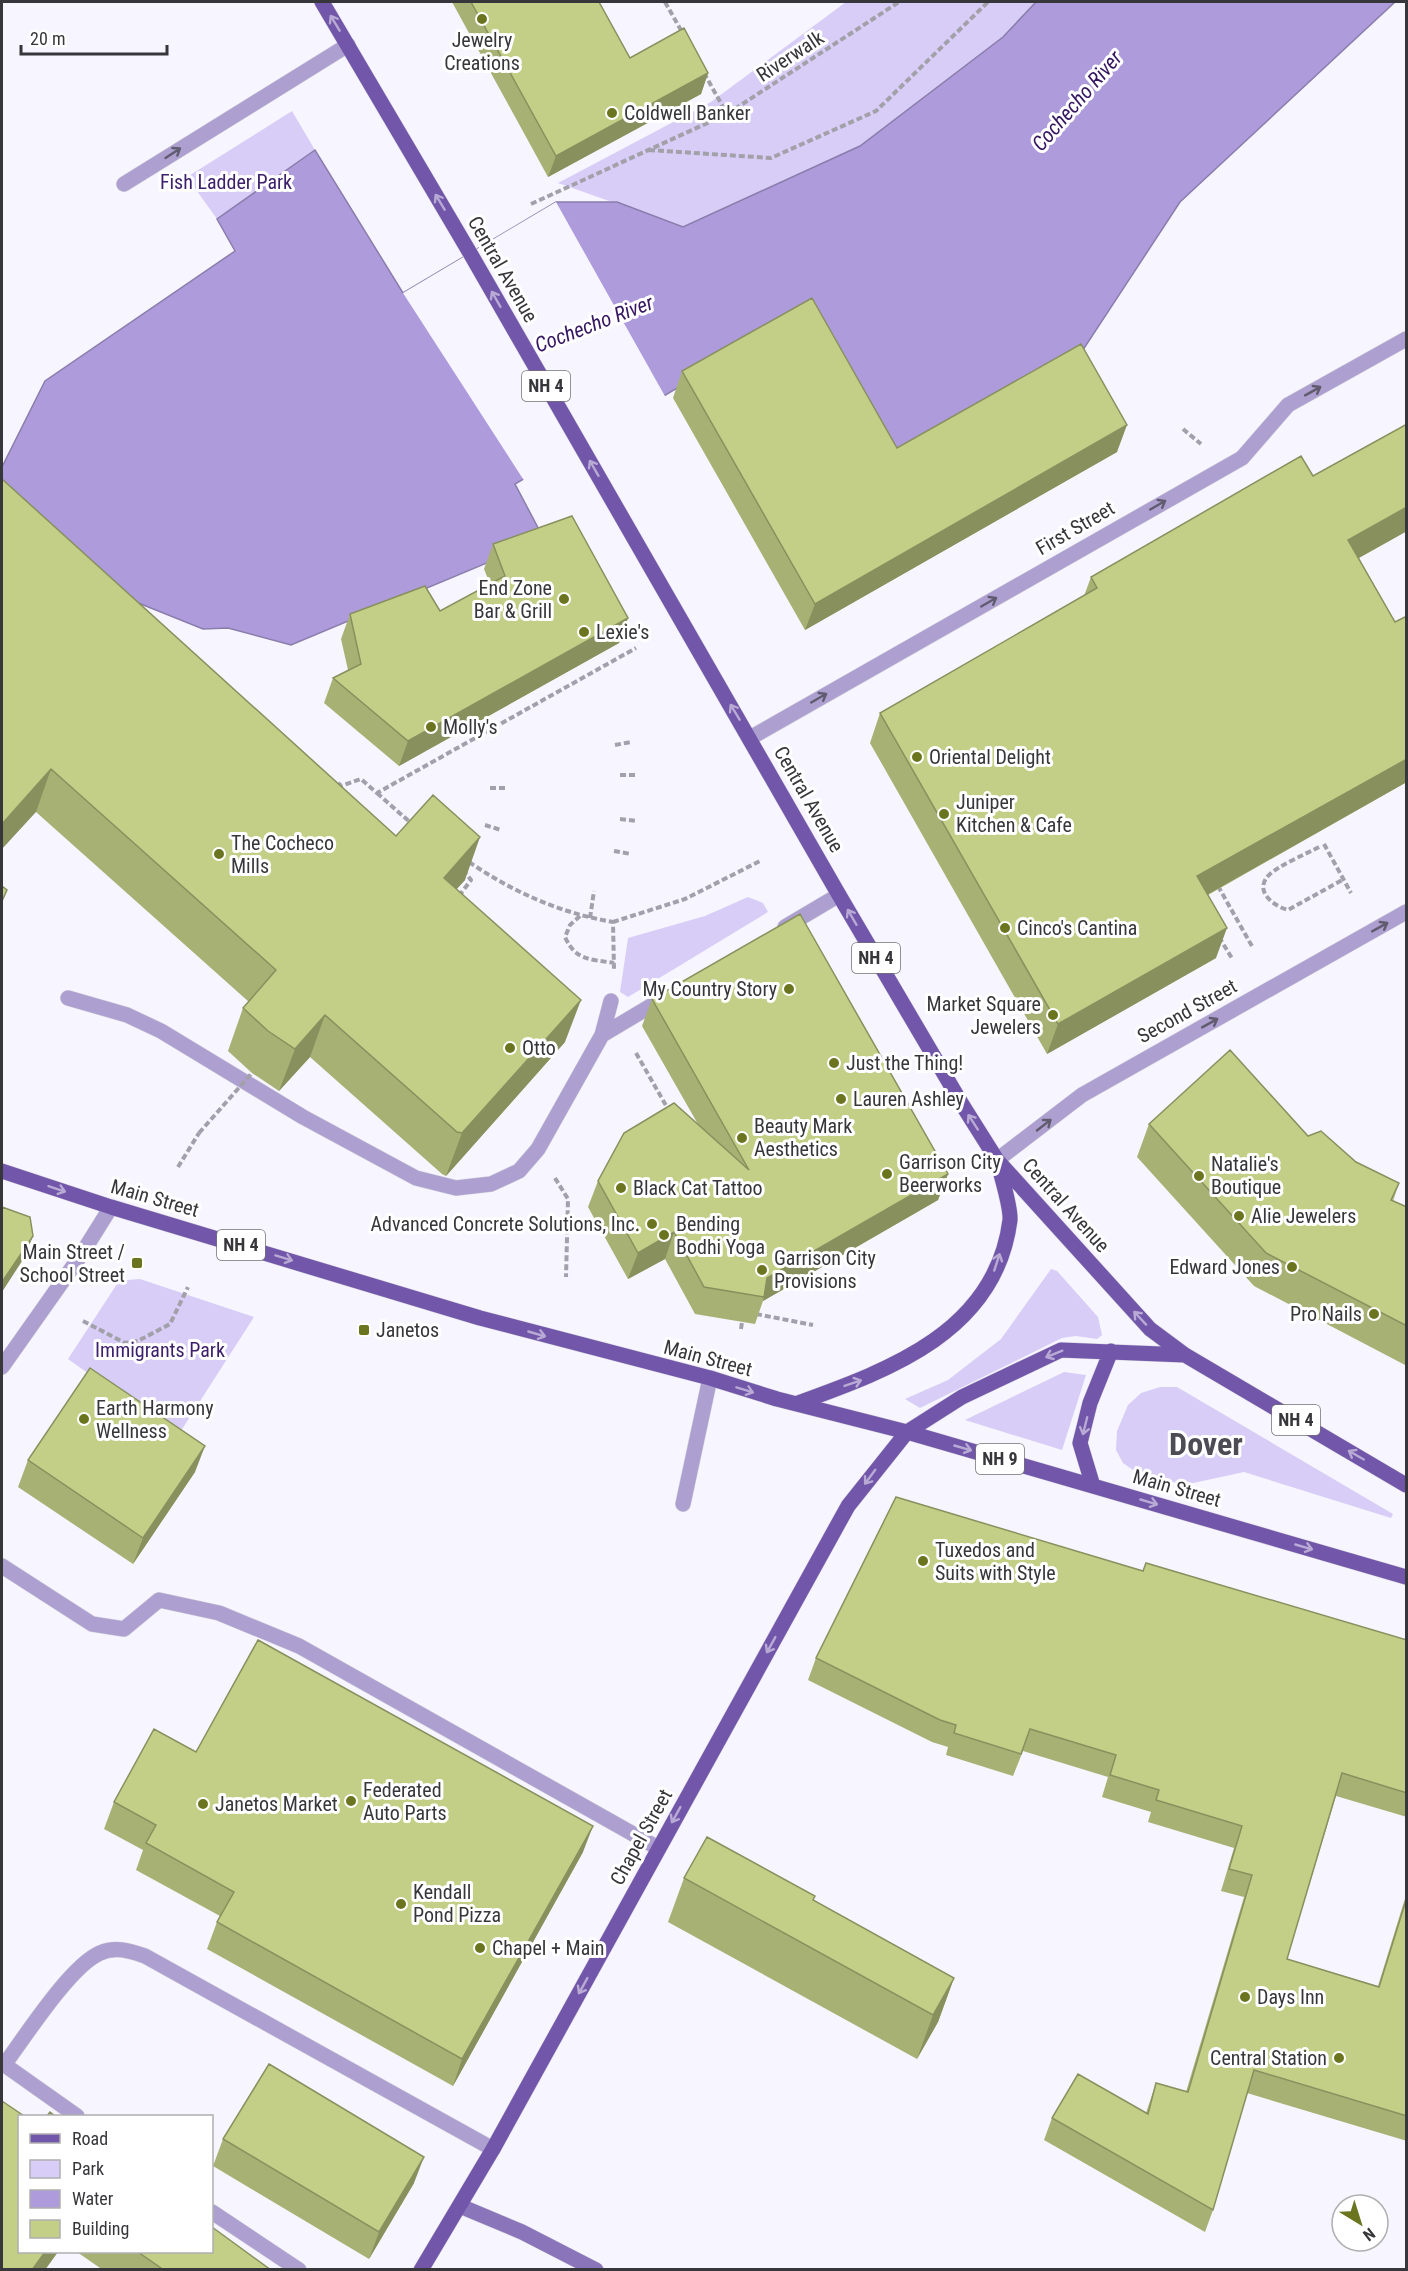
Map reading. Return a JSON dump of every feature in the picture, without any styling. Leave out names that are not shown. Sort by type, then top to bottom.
[{"type":"main road","name":"Central Avenue","points":[[322,2],[470,253],[839,895],[997,1160],[1150,1329],[1185,1355],[1407,1485]]},
{"type":"main road","points":[[798,1403],[864,1379],[898,1362],[935,1341],[968,1314],[996,1269],[1010,1219],[997,1160]]},
{"type":"main road","name":"Main Street","points":[[2,1171],[111,1207],[480,1318],[710,1378],[777,1400],[798,1403],[907,1432],[1407,1577]]},
{"type":"main road","name":"Chapel Street","points":[[421,2270],[493,2149],[848,1506],[907,1432],[962,1397],[1061,1350],[1185,1355]]},
{"type":"main road","points":[[1093,1486],[1080,1443],[1090,1403],[1111,1351]]},
{"type":"street","points":[[124,184],[348,45]]},
{"type":"street","name":"First Street","points":[[750,738],[1242,458],[1288,405],[1407,339]]},
{"type":"street","points":[[767,937],[839,895]]},
{"type":"street","name":"Second Street","points":[[997,1160],[1082,1095],[1407,912]]},
{"type":"street","points":[[602,1035],[679,989]]},
{"type":"street","points":[[68,998],[127,1015],[161,1031],[303,1117],[416,1178],[456,1188],[491,1184],[519,1171],[538,1149],[602,1035],[610,1001]]},
{"type":"street","points":[[2,1367],[81,1255],[111,1207]]},
{"type":"street","points":[[683,1504],[710,1378]]},
{"type":"street","points":[[2,1566],[92,1624],[124,1629],[159,1600],[219,1613],[299,1646],[658,1848]]},
{"type":"street","points":[[76,2115],[3,2064],[77,1970],[100,1953],[123,1949],[145,1956],[493,2149]]},
{"type":"street","points":[[460,2206],[522,2232],[596,2270]]},
{"type":"street","points":[[213,2213],[299,2270]]},
{"type":"path","points":[[665,2],[687,42]]},
{"type":"path","name":"Riverwalk","points":[[531,204],[727,114],[899,2]]},
{"type":"path","points":[[648,150],[771,158],[876,111],[988,2]]},
{"type":"path","points":[[699,63],[727,114]]},
{"type":"path","points":[[1183,429],[1209,451]]},
{"type":"path","points":[[377,793],[636,648]]},
{"type":"path","points":[[615,745],[631,742]]},
{"type":"path","points":[[620,775],[637,775]]},
{"type":"path","points":[[333,779],[341,786],[361,779],[420,832]]},
{"type":"path","points":[[490,788],[506,788]]},
{"type":"path","points":[[620,819],[637,821]]},
{"type":"path","points":[[485,825],[501,830]]},
{"type":"path","points":[[1324,844],[1352,892]]},
{"type":"path","points":[[1319,847],[1268,876],[1263,887],[1266,898],[1276,907],[1288,910],[1344,879]]},
{"type":"path","points":[[614,851],[631,854]]},
{"type":"path","points":[[460,856],[500,884],[580,916],[613,922],[685,899],[718,885],[762,860]]},
{"type":"path","points":[[455,901],[471,880],[462,869]]},
{"type":"path","points":[[1212,875],[1253,948]]},
{"type":"path","points":[[590,918],[594,891]]},
{"type":"path","points":[[580,916],[570,926],[565,937],[572,951],[587,959],[615,963]]},
{"type":"path","points":[[610,1001],[615,963],[613,922]]},
{"type":"path","points":[[1217,933],[1233,960]]},
{"type":"path","points":[[635,1051],[670,1113]]},
{"type":"path","points":[[178,1167],[199,1133],[252,1073]]},
{"type":"path","points":[[538,1149],[568,1199],[567,1277]]},
{"type":"path","points":[[84,1321],[125,1343],[138,1341],[170,1324],[188,1287]]},
{"type":"path","points":[[756,1314],[813,1325]]},
{"type":"path","points":[[741,1329],[742,1322]]},
{"type":"green space","points":[[846,2],[1036,2],[1003,37],[860,146],[683,227],[558,183],[711,102]]},
{"type":"green space","name":"Fish Ladder Park","points":[[292,111],[315,150],[217,219],[187,177]]},
{"type":"green space","points":[[748,897],[763,903],[768,912],[628,997],[620,992],[628,938],[705,916]]},
{"type":"green space","points":[[1051,1269],[1057,1271],[1098,1317],[1102,1335],[1097,1339],[1076,1336],[1062,1338],[920,1408],[905,1399],[948,1380],[1001,1339]]},
{"type":"green space","name":"Immigrants Park","points":[[140,1279],[254,1317],[177,1437],[68,1359],[117,1284]]},
{"type":"green space","points":[[1064,1372],[1086,1375],[1062,1450],[965,1420]]},
{"type":"green space","points":[[1160,1387],[1177,1387],[1393,1514],[1391,1518],[1244,1472],[1184,1485],[1136,1472],[1123,1463],[1116,1450],[1117,1431],[1128,1405],[1141,1393]]},
{"type":"water","name":"Cochecho River","points":[[1036,2],[1395,2],[1180,202],[1081,353],[889,464],[802,314],[515,484],[544,539],[291,645],[228,628],[203,629],[101,588],[2,699],[2,467],[45,381],[235,251],[217,219],[315,150],[403,293],[556,202],[617,202],[683,227],[860,146],[1003,37]]},
{"type":"pier","points":[[556,202],[666,398],[525,482],[403,293]]},
{"type":"building","points":[[471,2],[599,2],[630,58],[684,28],[708,73],[556,156]]},
{"type":"building","points":[[812,298],[897,448],[1081,344],[1127,425],[815,604],[682,371]]},
{"type":"building","points":[[1407,424],[1407,507],[1348,540],[1395,622],[1407,616],[1407,759],[1197,876],[1227,928],[1058,1024],[880,713],[1097,588],[1091,577],[1301,456],[1313,476]]},
{"type":"building","name":"The Cocheco Mills","points":[[2,479],[396,836],[433,795],[480,837],[444,878],[581,1000],[462,1133],[457,1132],[325,1015],[295,1049],[268,1031],[243,1008],[276,970],[51,769],[2,824]]},
{"type":"building","points":[[572,516],[628,618],[408,741],[333,678],[361,664],[350,614],[425,586],[440,611],[505,576],[493,544]]},
{"type":"building","points":[[2,886],[7,890],[2,901]]},
{"type":"building","points":[[800,914],[948,1174],[767,1278],[764,1297],[704,1287],[674,1232],[638,1253],[598,1181],[624,1133],[674,1103],[749,1170],[652,999]]},
{"type":"building","points":[[1230,1050],[1308,1136],[1321,1131],[1356,1162],[1399,1183],[1391,1200],[1407,1207],[1407,1326],[1266,1253],[1149,1124]]},
{"type":"building","points":[[2,1207],[30,1217],[33,1236],[2,1282]]},
{"type":"building","points":[[90,1368],[205,1446],[143,1538],[28,1460]]},
{"type":"building","points":[[896,1497],[1143,1571],[1146,1563],[1407,1640],[1407,1793],[1342,1773],[1287,1959],[1379,1987],[1407,1897],[1407,2116],[1254,2070],[1213,2210],[1052,2118],[1078,2074],[1148,2114],[1156,2083],[1188,2092],[1252,1875],[1229,1869],[1242,1826],[1156,1800],[1159,1790],[1110,1775],[1116,1755],[1030,1729],[1021,1754],[954,1733],[956,1725],[940,1720],[816,1658]]},
{"type":"building","points":[[258,1640],[593,1826],[462,2059],[217,1922],[234,1892],[146,1843],[156,1825],[114,1802],[154,1729],[196,1752]]},
{"type":"building","points":[[707,1837],[815,1896],[813,1900],[954,1978],[933,2015],[684,1878]]},
{"type":"building","points":[[269,2064],[424,2157],[379,2232],[223,2139]]},
{"type":"building","points":[[2,2101],[23,2115],[18,2115],[18,2253],[44,2253],[32,2270],[2,2270]]},
{"type":"building","points":[[213,2228],[271,2270],[164,2270],[139,2253],[213,2253]]},
{"type":"place","name":"Jewelry Creations","points":[[482,19]]},
{"type":"place","name":"Coldwell Banker","points":[[612,113]]},
{"type":"place","name":"End Zone Bar & Grill","points":[[564,599]]},
{"type":"place","name":"Lexie's","points":[[584,632]]},
{"type":"place","name":"Molly's","points":[[431,727]]},
{"type":"place","name":"Oriental Delight","points":[[917,757]]},
{"type":"place","name":"Juniper Kitchen & Cafe","points":[[944,814]]},
{"type":"place","name":"The Cocheco Mills","points":[[219,854]]},
{"type":"place","name":"Cinco's Cantina","points":[[1005,928]]},
{"type":"place","name":"My Country Story","points":[[789,989]]},
{"type":"place","name":"Market Square Jewelers","points":[[1053,1015]]},
{"type":"place","name":"Otto","points":[[510,1048]]},
{"type":"place","name":"Just the Thing!","points":[[834,1063]]},
{"type":"place","name":"Lauren Ashley","points":[[841,1099]]},
{"type":"place","name":"Beauty Mark Aesthetics","points":[[742,1138]]},
{"type":"place","name":"Garrison City Beerworks","points":[[887,1174]]},
{"type":"place","name":"Natalie's Boutique","points":[[1199,1176]]},
{"type":"place","name":"Black Cat Tattoo","points":[[621,1188]]},
{"type":"place","name":"Alie Jewelers","points":[[1239,1216]]},
{"type":"place","name":"Advanced Concrete Solutions, Inc.","points":[[652,1224]]},
{"type":"place","name":"Bending Bodhi Yoga","points":[[664,1235]]},
{"type":"place","name":"Main Street / School Street","points":[[137,1263]]},
{"type":"place","name":"Edward Jones","points":[[1292,1267]]},
{"type":"place","name":"Garrison City Provisions","points":[[762,1270]]},
{"type":"place","name":"Pro Nails","points":[[1374,1314]]},
{"type":"place","name":"Janetos","points":[[364,1330]]},
{"type":"place","name":"Earth Harmony Wellness","points":[[84,1419]]},
{"type":"place","name":"Tuxedos and Suits with Style","points":[[923,1561]]},
{"type":"place","name":"Federated Auto Parts","points":[[351,1801]]},
{"type":"place","name":"Janetos Market","points":[[203,1804]]},
{"type":"place","name":"Kendall Pond Pizza","points":[[401,1904]]},
{"type":"place","name":"Chapel + Main","points":[[480,1948]]},
{"type":"place","name":"Days Inn","points":[[1245,1997]]},
{"type":"place","name":"Central Station","points":[[1339,2058]]},
{"type":"district","name":"Dover","points":[[1206,1444]]}]
